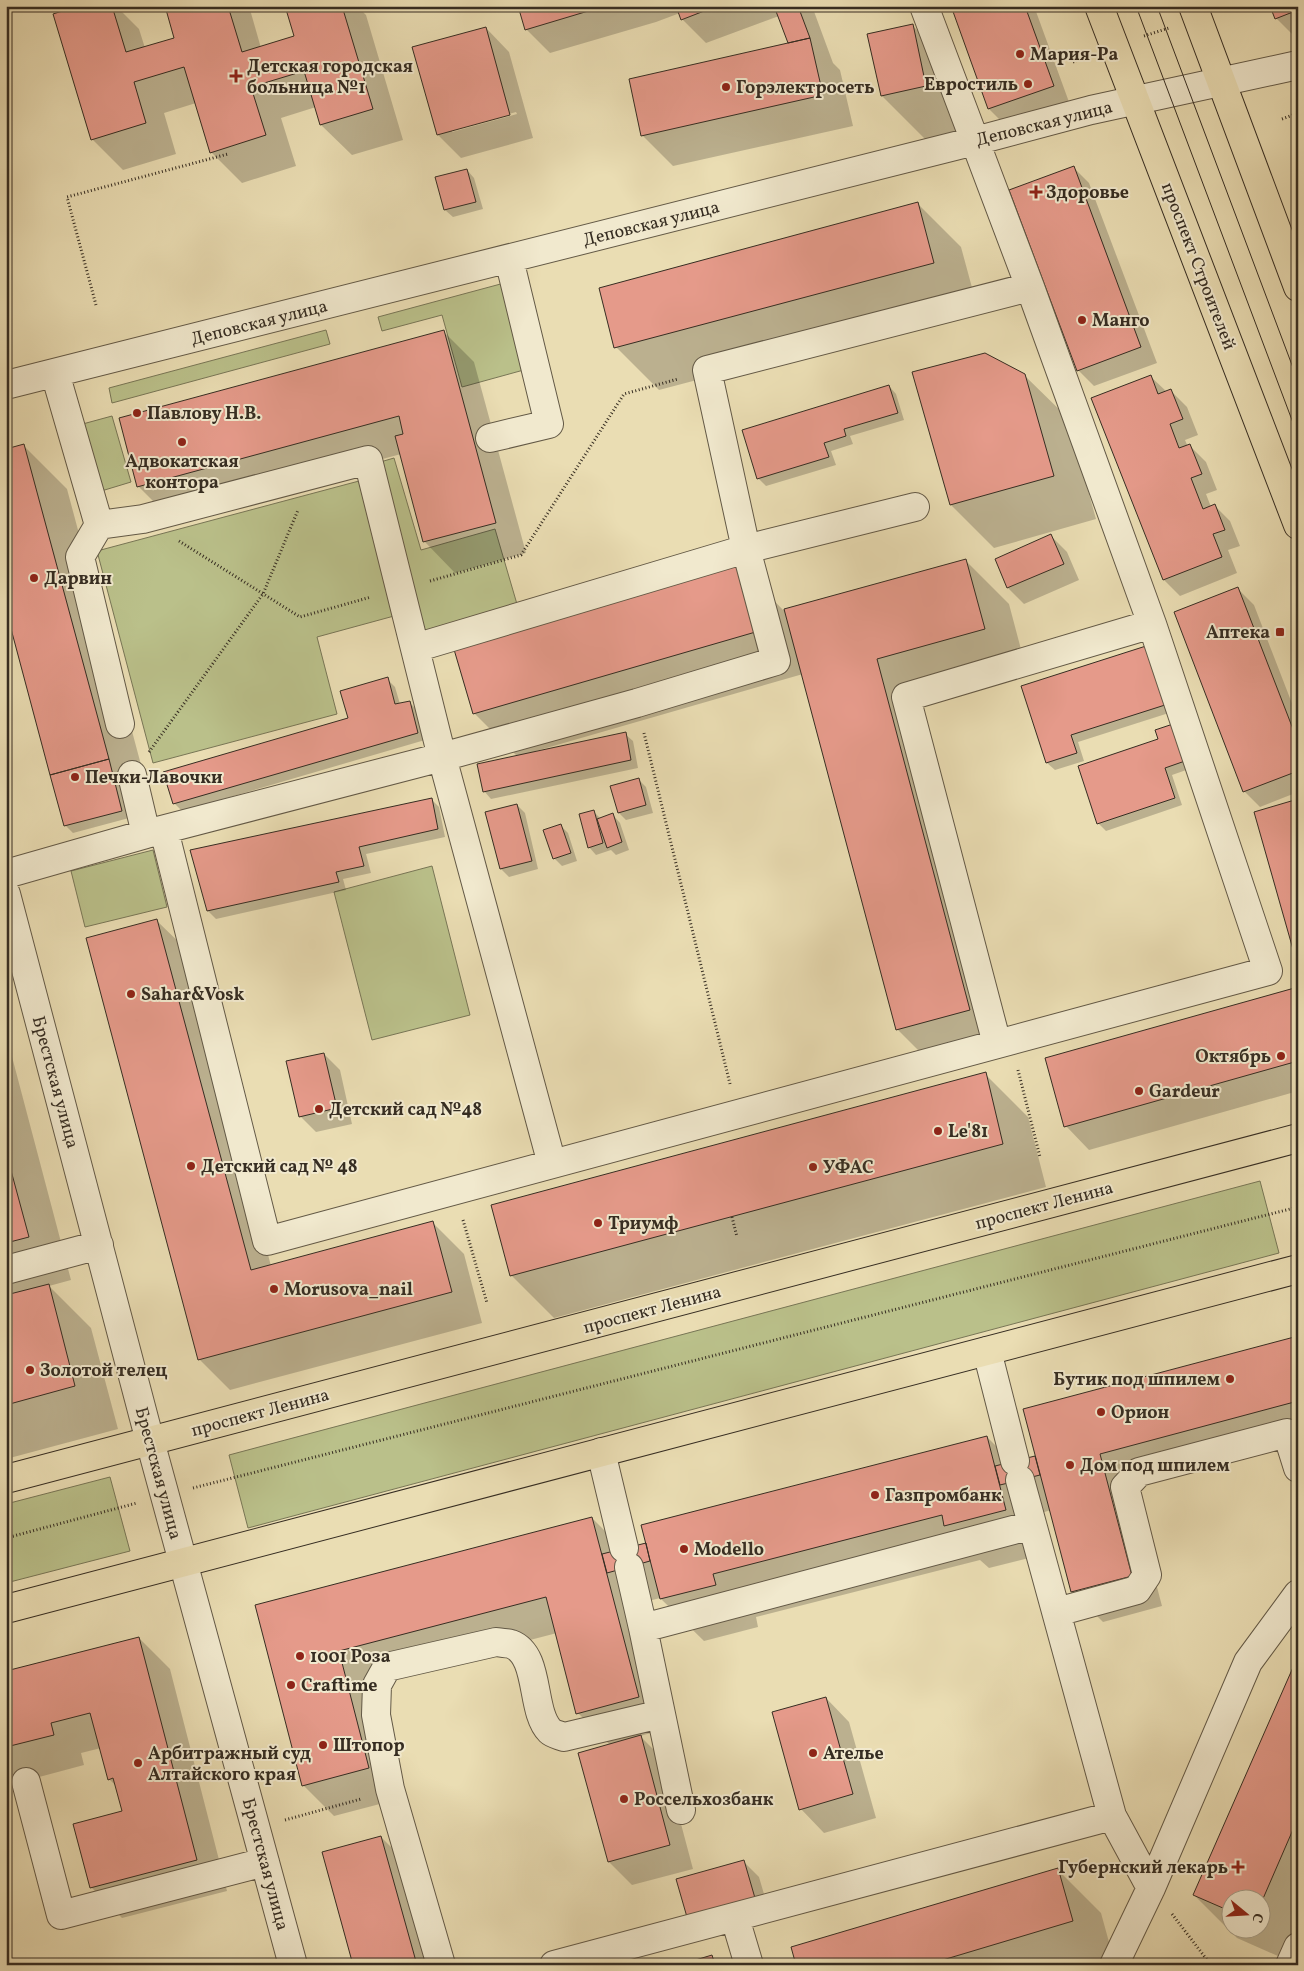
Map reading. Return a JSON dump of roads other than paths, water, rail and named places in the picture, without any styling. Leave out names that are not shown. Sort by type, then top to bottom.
[{"type":"main road","name":"проспект Строителей","points":[[1099,6],[1298,525]]},
{"type":"main road","points":[[1195,12],[1298,287]]},
{"type":"main road","name":"проспект Ленина","points":[[6,1479],[1298,1138]]},
{"type":"main road","points":[[6,1609],[1298,1268]]},
{"type":"street","points":[[132,775],[155,832],[268,1241],[1268,971],[1152,624],[1030,287],[924,6]]},
{"type":"street","name":"Деповская улица","points":[[6,385],[510,259],[1091,110],[1298,65]]},
{"type":"street","points":[[490,438],[549,424],[510,259]]},
{"type":"street","points":[[6,874],[155,832],[442,757],[637,703],[776,660],[746,548],[707,370],[1030,287]]},
{"type":"street","points":[[55,373],[99,526],[80,557],[120,724]]},
{"type":"street","points":[[99,526],[143,519],[368,460],[442,757],[552,1164]]},
{"type":"street","points":[[415,648],[746,548],[915,507]]},
{"type":"street","points":[[1004,1042],[906,697],[1152,624]]},
{"type":"street","name":"Брестская улица","points":[[6,894],[150,1441],[293,1965]]},
{"type":"street","points":[[6,1270],[99,1245]]},
{"type":"street","points":[[987,1351],[1032,1525],[1112,1816],[1152,1888]]},
{"type":"street","points":[[1057,1612],[1138,1590],[1147,1575],[1124,1487],[1139,1472],[1287,1433],[1298,1468]]},
{"type":"street","points":[[601,1452],[643,1628],[682,1810]]},
{"type":"street","points":[[643,1628],[1032,1525]]},
{"type":"street","points":[[1114,1965],[1152,1888],[1248,1662],[1298,1594]]},
{"type":"street","points":[[441,1965],[390,1789],[376,1715],[377,1685],[387,1668],[496,1642],[512,1645],[522,1652],[529,1665],[544,1724],[551,1733],[564,1737],[661,1714]]},
{"type":"street","points":[[26,1782],[61,1915],[265,1862]]},
{"type":"street","points":[[554,1965],[1112,1816]]},
{"type":"street","points":[[735,1918],[749,1965]]},
{"type":"street","points":[[1290,1965],[1298,1947]]},
{"type":"tram line","points":[[1136,6],[1298,436]]},
{"type":"tram line","points":[[1157,6],[1298,381]]},
{"type":"place","name":"Мария-Ра","points":[[1020,54]]},
{"type":"place","name":"Детская городская больница №1","points":[[236,76]]},
{"type":"place","name":"Евростиль","points":[[1028,84]]},
{"type":"place","name":"Горэлектросеть","points":[[726,87]]},
{"type":"place","name":"Здоровье","points":[[1036,192]]},
{"type":"place","name":"Манго","points":[[1082,320]]},
{"type":"place","name":"Павлову Н.В.","points":[[137,413]]},
{"type":"place","name":"Адвокатская контора","points":[[182,442]]},
{"type":"place","name":"Дарвин","points":[[34,578]]},
{"type":"place","name":"Аптека","points":[[1280,632]]},
{"type":"place","name":"Печки-Лавочки","points":[[75,777]]},
{"type":"place","name":"Sahar&Vosk","points":[[131,994]]},
{"type":"place","name":"Октябрь","points":[[1281,1056]]},
{"type":"place","name":"Gardeur","points":[[1139,1091]]},
{"type":"place","name":"Детский сад №48","points":[[319,1109]]},
{"type":"place","name":"Le'81","points":[[938,1131]]},
{"type":"place","name":"Детский сад № 48","points":[[191,1166]]},
{"type":"place","name":"УФАС","points":[[813,1167]]},
{"type":"place","name":"Триумф","points":[[598,1223]]},
{"type":"place","name":"Morusova_nail","points":[[274,1289]]},
{"type":"place","name":"Золотой телец","points":[[30,1370]]},
{"type":"place","name":"Бутик под шпилем","points":[[1230,1379]]},
{"type":"place","name":"Орион","points":[[1101,1412]]},
{"type":"place","name":"Дом под шпилем","points":[[1070,1465]]},
{"type":"place","name":"Газпромбанк","points":[[875,1495]]},
{"type":"place","name":"Modello","points":[[684,1549]]},
{"type":"place","name":"1001 Роза","points":[[300,1656]]},
{"type":"place","name":"Craftime","points":[[291,1685]]},
{"type":"place","name":"Штопор","points":[[323,1745]]},
{"type":"place","name":"Ателье","points":[[813,1753]]},
{"type":"place","name":"Арбитражный суд Алтайского края","points":[[138,1763]]},
{"type":"place","name":"Россельхозбанк","points":[[624,1799]]},
{"type":"place","name":"Губернский лекарь","points":[[1238,1867]]}]
